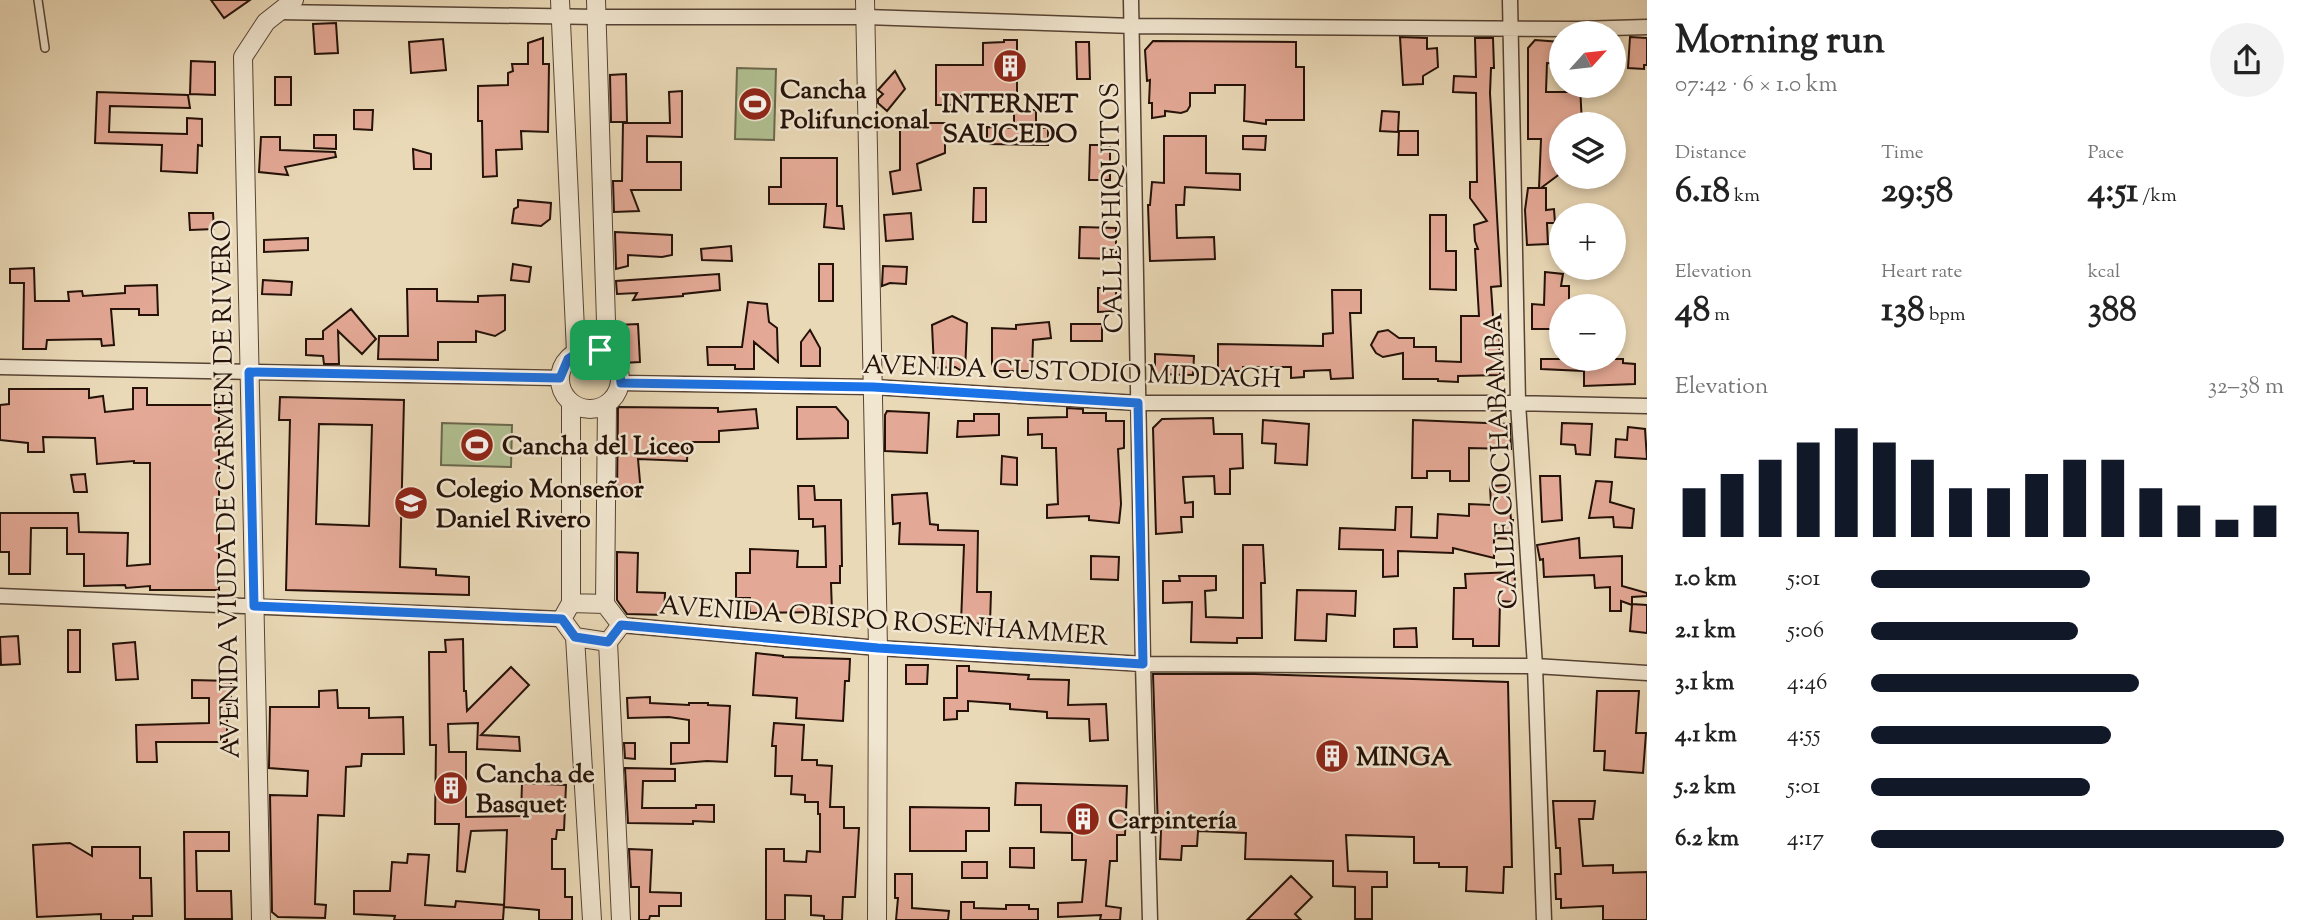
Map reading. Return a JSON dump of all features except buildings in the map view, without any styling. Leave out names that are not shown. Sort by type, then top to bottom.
[{"type":"street","points":[[278,12],[294,0]]},
{"type":"street","name":"CALLE CHIQUITOS","points":[[1131,0],[1150,920]]},
{"type":"street","name":"CALLE COCHABAMBA","points":[[1510,0],[1518,403],[1535,666],[1544,920]]},
{"type":"street","points":[[278,12],[561,8],[866,9],[1133,26],[1510,29],[1647,27]]},
{"type":"street","points":[[561,8],[576,352]]},
{"type":"street","points":[[597,9],[607,354]]},
{"type":"street","points":[[866,9],[878,648],[877,920]]},
{"type":"street","name":"AVENIDA VIUDA DE CARMEN DE RIVERO","points":[[261,920],[243,57],[266,22],[278,12]]},
{"type":"street","points":[[571,403],[589,410],[607,405],[618,392],[621,383],[618,367],[607,354],[592,349],[576,352],[568,359],[560,378],[561,387],[571,403],[566,611],[575,637],[592,920]]},
{"type":"street","points":[[0,368],[560,378]]},
{"type":"street","name":"AVENIDA CUSTODIO MIDDAGH","points":[[621,383],[873,387],[1138,403],[1518,403],[1647,406]]},
{"type":"street","points":[[607,405],[605,604],[621,625],[608,642],[621,920]]},
{"type":"street","points":[[0,596],[254,606],[566,611],[605,604]]},
{"type":"street","name":"AVENIDA OBISPO ROSENHAMMER","points":[[621,625],[878,648],[1143,664],[1535,666],[1647,673]]},
{"type":"street","points":[[575,637],[608,642]]},
{"type":"lane","points":[[38,0],[45,48]]},
{"type":"green space","name":"Cancha Polifuncional","points":[[737,68],[776,69],[774,140],[735,139]]},
{"type":"green space","name":"Cancha del Liceo","points":[[442,423],[512,425],[511,467],[441,465]]},
{"type":"place","name":"INTERNET SAUCEDO","points":[[1010,66]]},
{"type":"place","name":"Cancha Polifuncional","points":[[755,104]]},
{"type":"place","name":"Cancha del Liceo","points":[[477,445]]},
{"type":"place","name":"Colegio Monseñor Daniel Rivero","points":[[411,503]]},
{"type":"place","name":"MINGA","points":[[1332,756]]},
{"type":"place","name":"Cancha de Basquet","points":[[451,788]]},
{"type":"place","name":"Carpintería","points":[[1083,819]]},
{"type":"route","points":[[583,349],[600,350],[613,359],[618,367],[621,383],[873,387],[1138,403],[1143,664],[878,648],[621,625],[608,642],[575,637],[562,619],[254,606],[249,372],[560,378],[562,368],[576,352],[583,349]]}]
